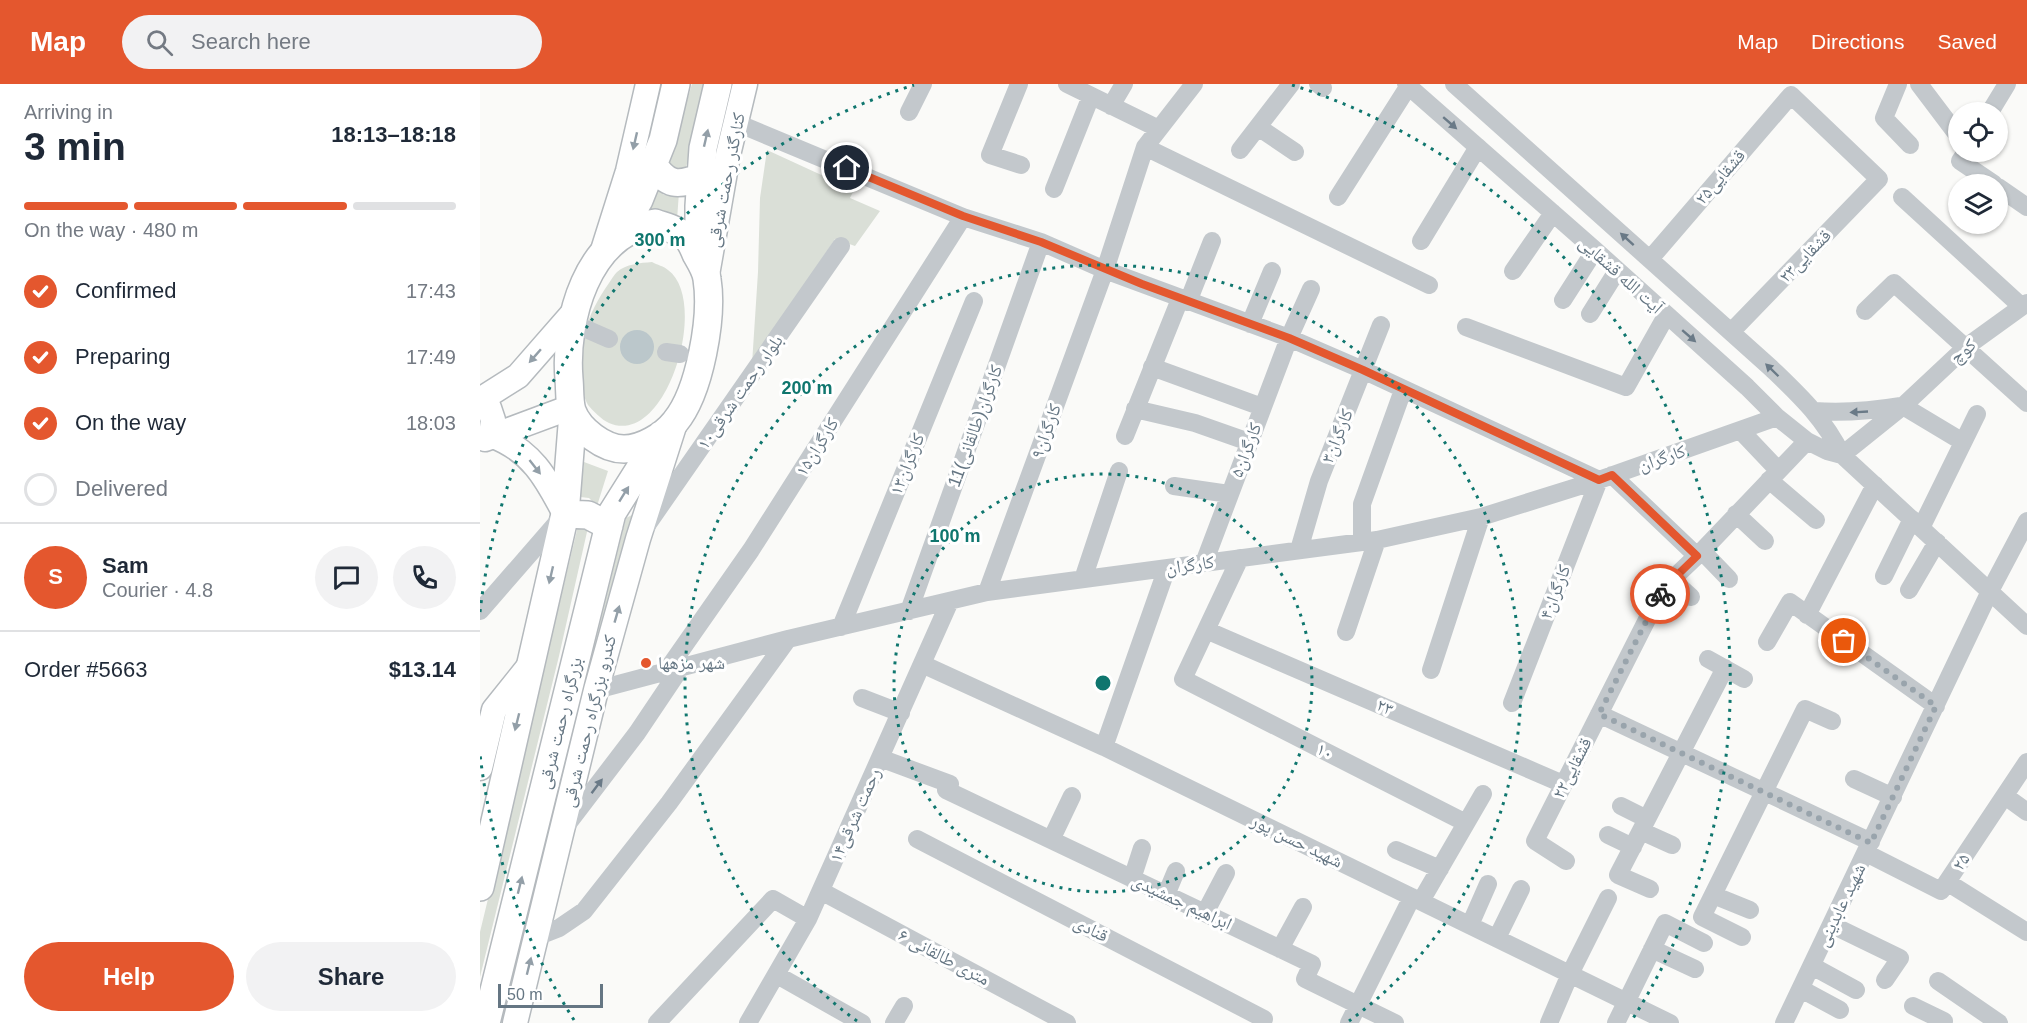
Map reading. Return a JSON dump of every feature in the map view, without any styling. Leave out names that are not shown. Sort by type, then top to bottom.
[{"type":"highway","points":[[480,887],[565,514],[572,410],[567,359],[580,320],[582,286],[639,200],[663,140],[676,84]]},
{"type":"highway","points":[[572,410],[593,438],[607,446],[624,449],[641,446],[668,428],[694,387],[701,361],[708,315],[703,268],[701,177],[703,148],[718,84]]},
{"type":"highway","points":[[653,164],[667,181],[677,183],[701,177]]},
{"type":"highway","points":[[608,248],[629,230],[655,223],[672,229],[689,239],[703,268]]},
{"type":"highway","name":"بزرگراه رحمت شرقی","points":[[486,1023],[612,513],[668,428]]},
{"type":"highway","points":[[565,514],[588,515],[609,526]]},
{"type":"main road","points":[[608,248],[648,84]]},
{"type":"main road","name":"کنارگذر رحمت شرقی","points":[[703,268],[746,84]]},
{"type":"main road","points":[[485,438],[493,420],[489,408],[480,402],[518,376],[580,320]]},
{"type":"main road","points":[[485,438],[572,410]]},
{"type":"main road","name":"کندرو بزرگراه رحمت شرقی","points":[[515,1023],[596,690],[668,428]]},
{"type":"main road","points":[[485,438],[515,446],[532,462],[552,489],[565,514]]},
{"type":"main road","points":[[480,768],[486,723],[531,665]]},
{"type":"street","points":[[909,112],[923,84]]},
{"type":"street","points":[[1018,84],[990,155],[1021,165]]},
{"type":"street","points":[[1068,84],[1159,129]]},
{"type":"street","points":[[1111,106],[1124,84]]},
{"type":"street","name":"کارگران۹","points":[[987,592],[1105,270],[1145,147],[1194,84]]},
{"type":"street","points":[[1240,150],[1291,84]]},
{"type":"street","name":"آیت الله قشقایی","points":[[1454,84],[1731,332],[1814,411],[1842,454],[2027,626]]},
{"type":"street","points":[[1898,84],[1884,118],[1910,145]]},
{"type":"street","points":[[1919,84],[1948,122]]},
{"type":"street","points":[[1996,102],[2007,84]]},
{"type":"street","points":[[1338,197],[1407,85]]},
{"type":"street","name":"آیت الله قشقایی","points":[[1407,85],[1595,250],[1747,387],[1777,417],[1807,441],[1827,451],[1842,454]]},
{"type":"street","name":"قشقایی۲۵","points":[[1650,259],[1791,95]]},
{"type":"street","name":"قشقایی۲۳","points":[[1731,332],[1879,179],[1791,95]]},
{"type":"street","points":[[1054,189],[1091,96]]},
{"type":"street","points":[[737,123],[963,216],[1041,242],[1184,301],[1289,338],[1605,478],[1729,579]]},
{"type":"street","points":[[1258,128],[1295,152]]},
{"type":"street","points":[[1145,147],[1429,285]]},
{"type":"street","points":[[1422,241],[1478,147]]},
{"type":"street","points":[[1970,162],[1983,174]]},
{"type":"street","points":[[2008,191],[2024,198]]},
{"type":"street","points":[[1902,197],[2024,304]]},
{"type":"street","points":[[1513,271],[1553,213]]},
{"type":"street","name":"۱۵کارگران","points":[[561,832],[637,733],[672,671],[963,216]]},
{"type":"street","points":[[1125,436],[1152,367],[1212,241]]},
{"type":"street","name":"11کارگران(طالقانی)","points":[[909,610],[1041,242]]},
{"type":"street","name":"۱۰بلوار رحمت شرقی","points":[[638,539],[841,246]]},
{"type":"street","points":[[1563,300],[1595,250]]},
{"type":"street","points":[[1250,324],[1272,271]]},
{"type":"street","points":[[1590,314],[1617,271]]},
{"type":"street","points":[[1865,311],[1894,283],[2027,403]]},
{"type":"street","name":"کارگران۵","points":[[1204,563],[1262,407],[1311,289]]},
{"type":"street","name":"کارگران۱۳","points":[[841,627],[974,301]]},
{"type":"street","name":"کوچ","points":[[1842,454],[1903,406],[1966,347],[2024,304]]},
{"type":"street","points":[[1466,327],[1626,387],[1666,316]]},
{"type":"street","points":[[580,320],[609,339]]},
{"type":"street","name":"کارگران۳","points":[[1299,550],[1319,481],[1381,325]]},
{"type":"street","points":[[1152,367],[1262,407]]},
{"type":"street","points":[[1346,632],[1370,541],[1362,504],[1403,390]]},
{"type":"street","points":[[1814,411],[1850,412],[1903,406],[1963,442]]},
{"type":"street","points":[[1136,410],[1195,423],[1249,442]]},
{"type":"street","points":[[1884,576],[1977,414]]},
{"type":"street","name":"کارگران","points":[[596,690],[788,639],[987,592],[1370,541],[1481,517],[1605,478],[1777,417]]},
{"type":"street","points":[[1741,431],[1773,475],[1816,520]]},
{"type":"street","name":"۲۲قشقایی","points":[[1566,861],[1535,841],[1664,588],[1807,441]]},
{"type":"street","points":[[1083,579],[1119,471]]},
{"type":"street","name":"کارگران۴","points":[[1512,703],[1605,478]]},
{"type":"street","points":[[1807,615],[1875,485]]},
{"type":"street","points":[[1174,486],[1229,494]]},
{"type":"street","points":[[480,611],[565,514]]},
{"type":"street","points":[[1736,514],[1765,541]]},
{"type":"street","points":[[1431,670],[1481,517]]},
{"type":"street","name":"شهید عابدینی","points":[[1784,1023],[1990,591],[2027,521]]},
{"type":"street","points":[[1909,590],[1937,542]]},
{"type":"street","points":[[1206,630],[1240,558]]},
{"type":"street","points":[[1104,747],[1167,568]]},
{"type":"street","points":[[1672,580],[1691,597]]},
{"type":"street","name":"۱۴رحمت شرقی","points":[[748,1023],[808,919],[950,601]]},
{"type":"street","points":[[1767,642],[1790,602],[1936,706]]},
{"type":"street","name":"۱۰","points":[[1206,630],[1183,679],[1466,824]]},
{"type":"street","name":"۲۳","points":[[1206,630],[1563,784]]},
{"type":"street","points":[[536,936],[559,928],[584,911],[669,803],[788,639]]},
{"type":"street","points":[[1708,659],[1744,679]]},
{"type":"street","name":"شهید حسن پور","points":[[922,664],[1104,747],[1670,1023]]},
{"type":"street","points":[[1650,889],[1618,875],[1725,668]]},
{"type":"street","points":[[862,698],[901,713]]},
{"type":"street","points":[[1742,937],[1702,916],[1805,709],[1832,721]]},
{"type":"street","points":[[1599,714],[1764,792],[1869,848]]},
{"type":"street","name":"ابراهیم جمشیدی","points":[[880,758],[948,787],[1051,840],[1312,964],[1305,979],[1395,1023]]},
{"type":"street","name":"۲۵","points":[[1869,848],[1941,891],[2027,762]]},
{"type":"street","points":[[1854,778],[1893,797]]},
{"type":"street","points":[[1349,1023],[1417,899],[1440,869],[1483,794]]},
{"type":"street","points":[[1051,840],[1072,796]]},
{"type":"street","points":[[2005,796],[2027,812]]},
{"type":"street","points":[[1621,806],[1640,832]]},
{"type":"street","points":[[1608,835],[1640,832],[1672,845]]},
{"type":"street","name":"قنادی","points":[[917,839],[1264,1019]]},
{"type":"street","points":[[1132,879],[1142,848]]},
{"type":"street","points":[[1396,850],[1440,869]]},
{"type":"street","points":[[1166,895],[1176,871]]},
{"type":"street","points":[[1205,913],[1226,873]]},
{"type":"street","points":[[1947,882],[2027,932]]},
{"type":"street","points":[[1470,925],[1488,884]]},
{"type":"street","points":[[1497,938],[1521,889]]},
{"type":"street","name":"۶ متری طالقانی","points":[[821,891],[1067,1023]]},
{"type":"street","points":[[1713,895],[1750,910]]},
{"type":"street","points":[[1549,1023],[1570,974],[1608,898]]},
{"type":"street","points":[[657,1023],[773,899],[808,919]]},
{"type":"street","points":[[1280,949],[1303,907]]},
{"type":"street","points":[[1616,1023],[1665,923],[1704,944]]},
{"type":"street","points":[[1832,925],[1900,958],[1885,980]]},
{"type":"street","points":[[1652,949],[1695,969]]},
{"type":"street","points":[[1812,966],[1856,990]]},
{"type":"street","points":[[777,975],[862,1023]]},
{"type":"street","points":[[1938,981],[1999,1023]]},
{"type":"street","points":[[1801,989],[1840,1010]]},
{"type":"street","points":[[1913,1006],[1943,1022],[1957,995]]},
{"type":"street","points":[[894,1023],[904,1006]]},
{"type":"shaded area","points":[[692,84],[707,84],[685,171],[667,167]]},
{"type":"shaded area","points":[[767,150],[854,190],[850,198],[880,211],[855,246],[835,239],[752,364],[760,198]]},
{"type":"shaded area","points":[[657,189],[664,195],[679,192],[677,220],[648,211]]},
{"type":"shaded area","points":[[652,262],[665,267],[680,286],[685,310],[683,338],[676,367],[664,393],[649,414],[630,425],[609,423],[592,410],[585,398],[582,369],[585,332],[595,306],[617,272],[638,263]]},
{"type":"shaded area","points":[[637,330],[649,335],[654,347],[649,359],[637,364],[625,359],[620,347],[625,335]]},
{"type":"shaded area","points":[[584,462],[608,471],[597,506],[589,498],[580,497]]},
{"type":"shaded area","points":[[632,515],[506,1023],[500,1023],[626,518]]},
{"type":"shaded area","points":[[579,522],[589,523],[559,656],[480,977],[480,932]]},
{"type":"way so far","points":[[1660,594],[1599,714],[1871,843],[1936,706],[1844,641]]},
{"type":"place","name":"شهر مزهها","points":[[646,663]]},
{"type":"route","points":[[847,168],[963,216],[1041,242],[1105,270],[1289,338],[1599,480],[1612,475],[1697,556],[1660,594]]}]
